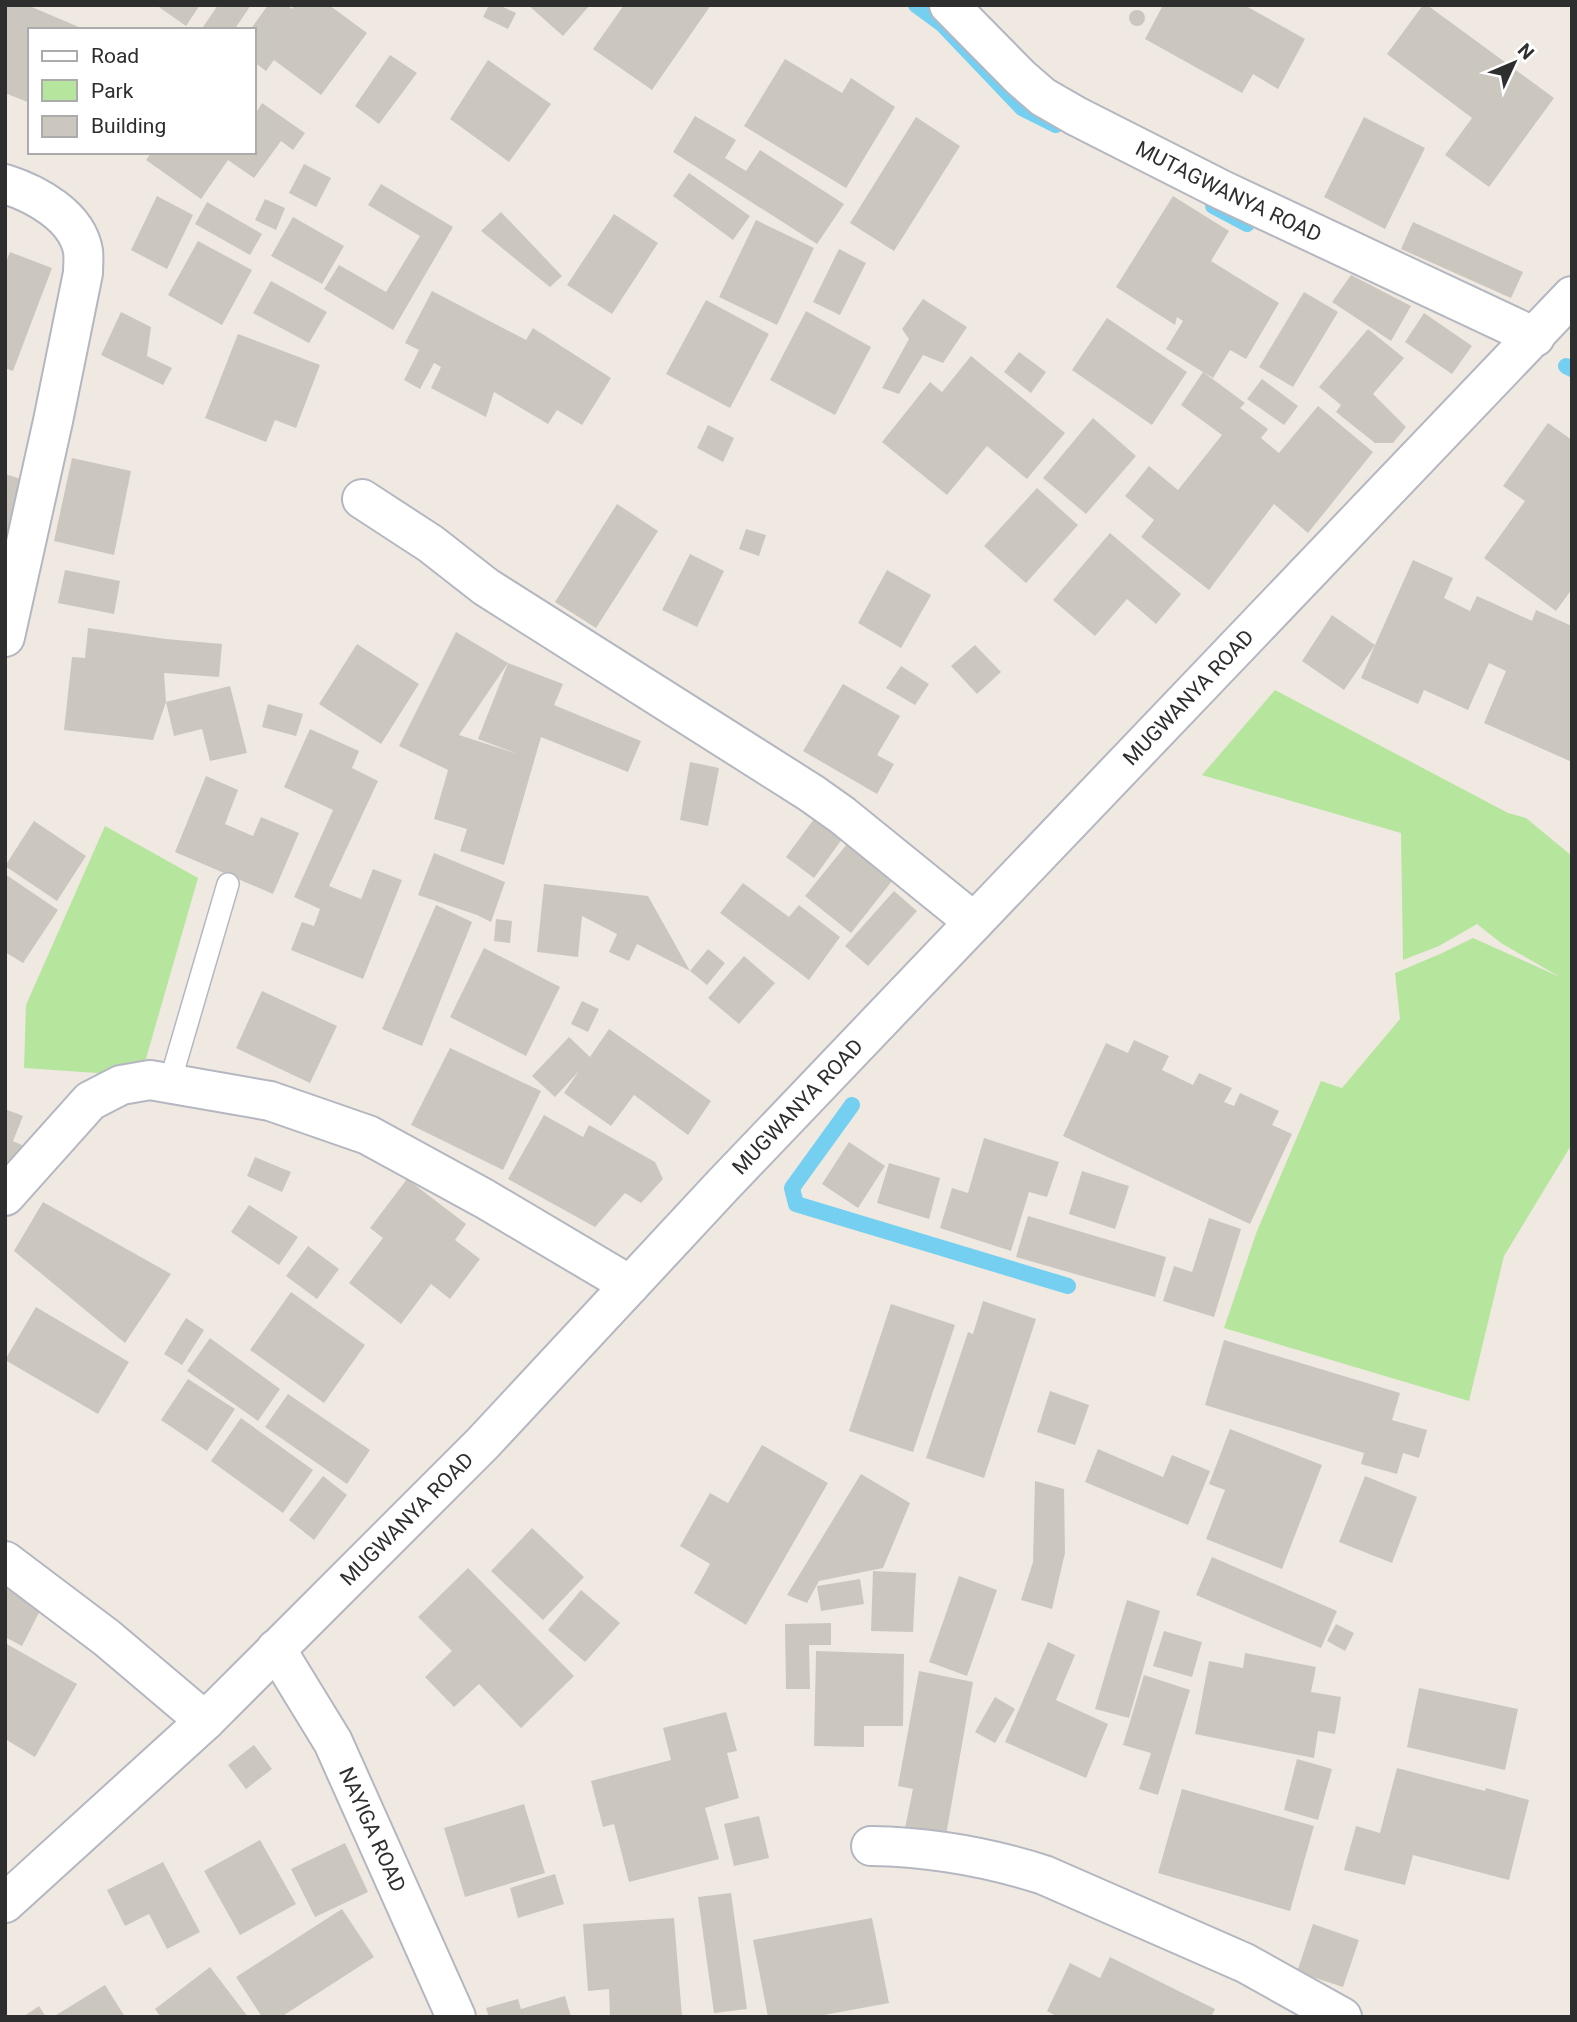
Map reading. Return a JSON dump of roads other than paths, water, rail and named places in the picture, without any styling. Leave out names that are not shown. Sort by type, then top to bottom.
[{"type":"street","name":"MUTAGWANYA ROAD","points":[[949,5],[1020,77],[1043,97],[1076,116],[1222,190],[1558,320]]},
{"type":"street","points":[[5,184],[21,189],[55,209],[76,231],[83,251],[83,273],[5,637]]},
{"type":"street","name":"MUGWANYA ROAD","points":[[5,1903],[205,1721],[483,1443],[974,922],[1558,320]]},
{"type":"street","points":[[362,499],[431,544],[486,586],[811,793],[974,922]]},
{"type":"street","points":[[5,1196],[90,1101],[121,1085],[150,1080],[170,1082],[270,1101],[368,1135],[485,1199],[630,1285]]},
{"type":"street","points":[[5,1561],[107,1638],[205,1721]]},
{"type":"street","name":"NAYIGA ROAD","points":[[276,1649],[333,1742],[456,2017]]},
{"type":"street","points":[[872,1846],[942,1851],[1014,1865],[1044,1875],[1245,1963],[1342,2017]]},
{"type":"lane","points":[[170,1082],[228,884]]},
{"type":"waterway","points":[[916,5],[942,24],[1022,108],[1056,125]]},
{"type":"waterway","points":[[1213,206],[1247,224]]},
{"type":"waterway","points":[[1566,366],[1572,369]]},
{"type":"waterway","points":[[852,1105],[792,1188],[796,1204],[1068,1286]]}]
